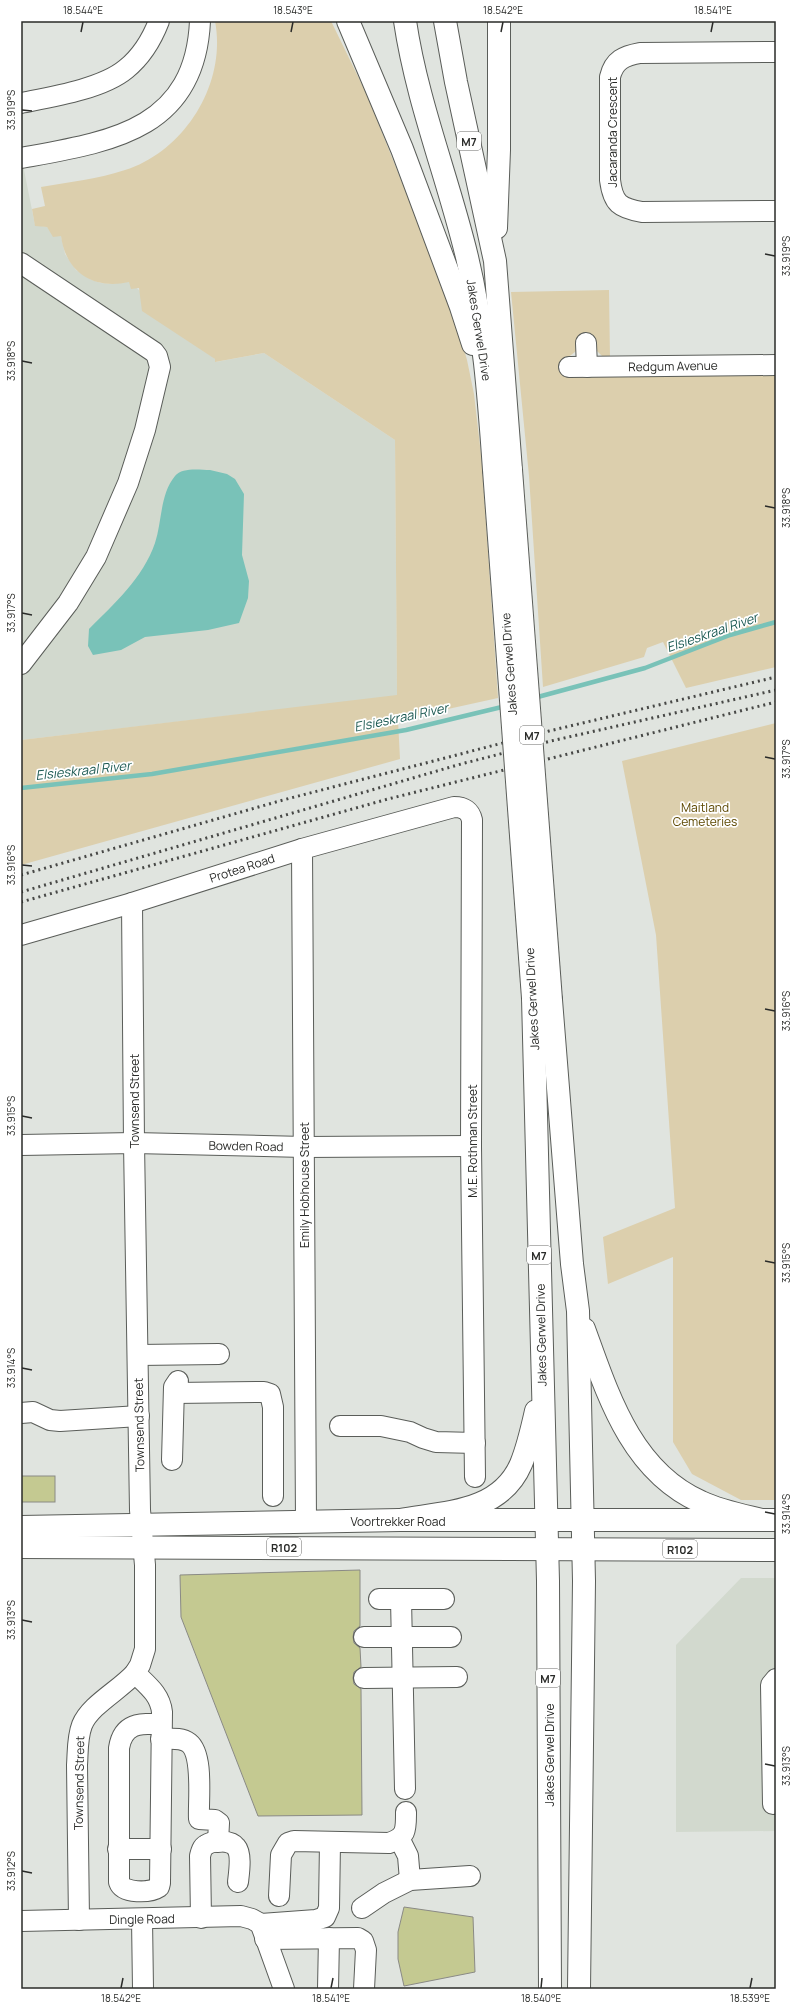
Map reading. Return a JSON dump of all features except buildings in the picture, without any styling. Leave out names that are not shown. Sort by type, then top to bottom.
[{"type":"main road","points":[[348,21],[402,149],[461,307],[489,399]]},
{"type":"main road","name":"Jakes Gerwel Drive","points":[[405,21],[414,72],[430,134],[467,256],[476,296],[485,349],[489,399],[503,470]]},
{"type":"main road","name":"Jakes Gerwel Drive","points":[[445,21],[456,82],[495,261],[503,470],[542,999],[578,1311],[583,1549],[579,1989]]},
{"type":"main road","points":[[495,261],[499,150],[499,21]]},
{"type":"main road","name":"Jakes Gerwel Drive","points":[[542,999],[542,1388],[547,1520],[550,1989]]},
{"type":"main road","points":[[578,1311],[618,1415],[633,1444],[649,1463],[668,1481],[693,1498],[722,1510],[769,1520]]},
{"type":"main road","points":[[400,1520],[476,1506],[491,1500],[505,1489],[514,1477],[523,1460],[542,1388]]},
{"type":"main road","name":"Voortrekker Road","points":[[21,1527],[140,1523],[400,1520],[769,1520]]},
{"type":"main road","name":"R102","points":[[21,1547],[143,1546],[776,1550]]},
{"type":"street","points":[[21,103],[81,90],[126,70],[140,55],[159,21]]},
{"type":"street","points":[[21,158],[106,141],[135,130],[156,115],[171,101],[192,68],[200,36],[200,21]]},
{"type":"street","name":"Jacaranda Crescent","points":[[776,52],[640,53],[626,55],[619,60],[612,68],[610,77],[610,180],[611,192],[616,202],[627,209],[642,212],[776,211]]},
{"type":"street","points":[[21,263],[154,352],[157,356],[159,372],[145,430],[128,483],[96,557],[68,603],[21,664]]},
{"type":"street","name":"Redgum Avenue","points":[[586,343],[578,367],[776,365]]},
{"type":"street","name":"Protea Road","points":[[21,936],[132,903],[302,849],[454,807],[464,808]]},
{"type":"street","name":"M.E. Rothman Street","points":[[464,808],[472,816],[471,1146],[475,1477]]},
{"type":"street","name":"Emily Hobhouse Street","points":[[302,849],[306,1521]]},
{"type":"street","name":"Townsend Street","points":[[79,1920],[78,1740],[82,1725],[88,1715],[135,1673],[140,1665],[146,1649],[143,1546],[140,1523],[132,903]]},
{"type":"street","name":"Bowden Road","points":[[21,1145],[134,1143],[304,1147],[471,1146]]},
{"type":"street","points":[[138,1355],[219,1354]]},
{"type":"street","points":[[172,1460],[175,1383],[179,1380],[238,1380]]},
{"type":"street","points":[[174,1393],[264,1392],[270,1394],[273,1407],[273,1496]]},
{"type":"street","points":[[21,1413],[33,1412],[50,1420],[139,1424],[173,1430]]},
{"type":"street","points":[[340,1426],[381,1426],[410,1432],[436,1442],[475,1443]]},
{"type":"street","points":[[378,1599],[444,1599]]},
{"type":"street","points":[[401,1599],[405,1789]]},
{"type":"street","points":[[364,1637],[451,1637]]},
{"type":"street","points":[[135,1673],[158,1696],[161,1704],[161,1731],[161,1849],[159,1887],[153,1890],[129,1890],[123,1888],[119,1882],[119,1748],[120,1739],[126,1731],[133,1726],[147,1723],[161,1731],[184,1740],[194,1748],[199,1771],[199,1819],[215,1820],[220,1823],[218,1842]]},
{"type":"street","points":[[364,1678],[457,1677]]},
{"type":"street","points":[[773,1804],[774,1705],[771,1685],[776,1678]]},
{"type":"street","points":[[279,1896],[281,1855],[288,1843],[294,1841],[389,1844],[400,1840],[404,1834],[406,1812]]},
{"type":"street","points":[[400,1840],[408,1856],[410,1880]]},
{"type":"street","points":[[201,1918],[202,1849],[206,1845],[218,1842],[232,1844],[239,1852],[238,1882]]},
{"type":"street","points":[[263,1932],[325,1917],[329,1908],[330,1843]]},
{"type":"street","points":[[118,1849],[161,1849]]},
{"type":"street","points":[[362,1908],[410,1880],[470,1876]]},
{"type":"street","name":"Dingle Road","points":[[21,1920],[248,1917],[263,1932]]},
{"type":"street","points":[[142,1919],[143,1989]]},
{"type":"street","points":[[263,1932],[329,1938],[351,1937],[363,1941],[366,1950],[364,1989]]},
{"type":"street","points":[[263,1932],[284,1989]]},
{"type":"street","points":[[328,1989],[329,1938]]},
{"type":"shaded area","points":[[21,155],[35,225],[47,227],[52,233],[61,236],[65,254],[76,270],[92,280],[101,283],[111,284],[129,281],[215,359],[216,362],[264,353],[395,440],[397,696],[21,740]]},
{"type":"shaded area","points":[[741,1578],[776,1578],[776,1831],[676,1832],[676,1645]]},
{"type":"green space","points":[[215,21],[331,21],[367,95],[443,285],[467,360],[474,394],[482,463],[498,698],[398,720],[400,759],[21,865],[21,740],[397,695],[395,440],[264,353],[215,362],[215,359],[142,311],[139,288],[131,289],[129,282],[116,284],[104,283],[93,281],[84,276],[75,269],[69,260],[64,249],[61,236],[53,237],[47,227],[35,226],[32,209],[45,206],[41,187],[94,178],[125,170],[147,161],[166,147],[183,131],[197,112],[208,90],[214,68],[217,44]]},
{"type":"green space","points":[[609,290],[610,359],[603,357],[595,349],[578,346],[575,352],[567,358],[776,372],[776,667],[686,688],[663,642],[647,648],[644,657],[543,687],[529,476],[511,292]]},
{"type":"green space","name":"Maitland Cemeteries","points":[[776,723],[776,1500],[741,1500],[692,1474],[673,1442],[673,1257],[608,1284],[603,1237],[675,1208],[656,935],[622,761]]},
{"type":"water","points":[[210,470],[227,474],[235,479],[244,494],[242,555],[249,581],[248,598],[239,623],[208,630],[145,637],[121,650],[93,655],[88,646],[89,629],[127,590],[150,556],[155,543],[164,500],[170,483],[178,473],[182,471]]},
{"type":"waterway","name":"Elsieskraal River","points":[[534,698],[645,668],[730,635],[776,622]]},
{"type":"waterway","name":"Elsieskraal River","points":[[21,788],[152,774],[406,730],[506,706]]},
{"type":"railway","points":[[21,875],[283,800],[549,731],[776,677]]},
{"type":"railway","points":[[21,892],[461,764],[551,741],[776,690]]},
{"type":"railway","points":[[21,902],[388,799],[776,702]]}]
